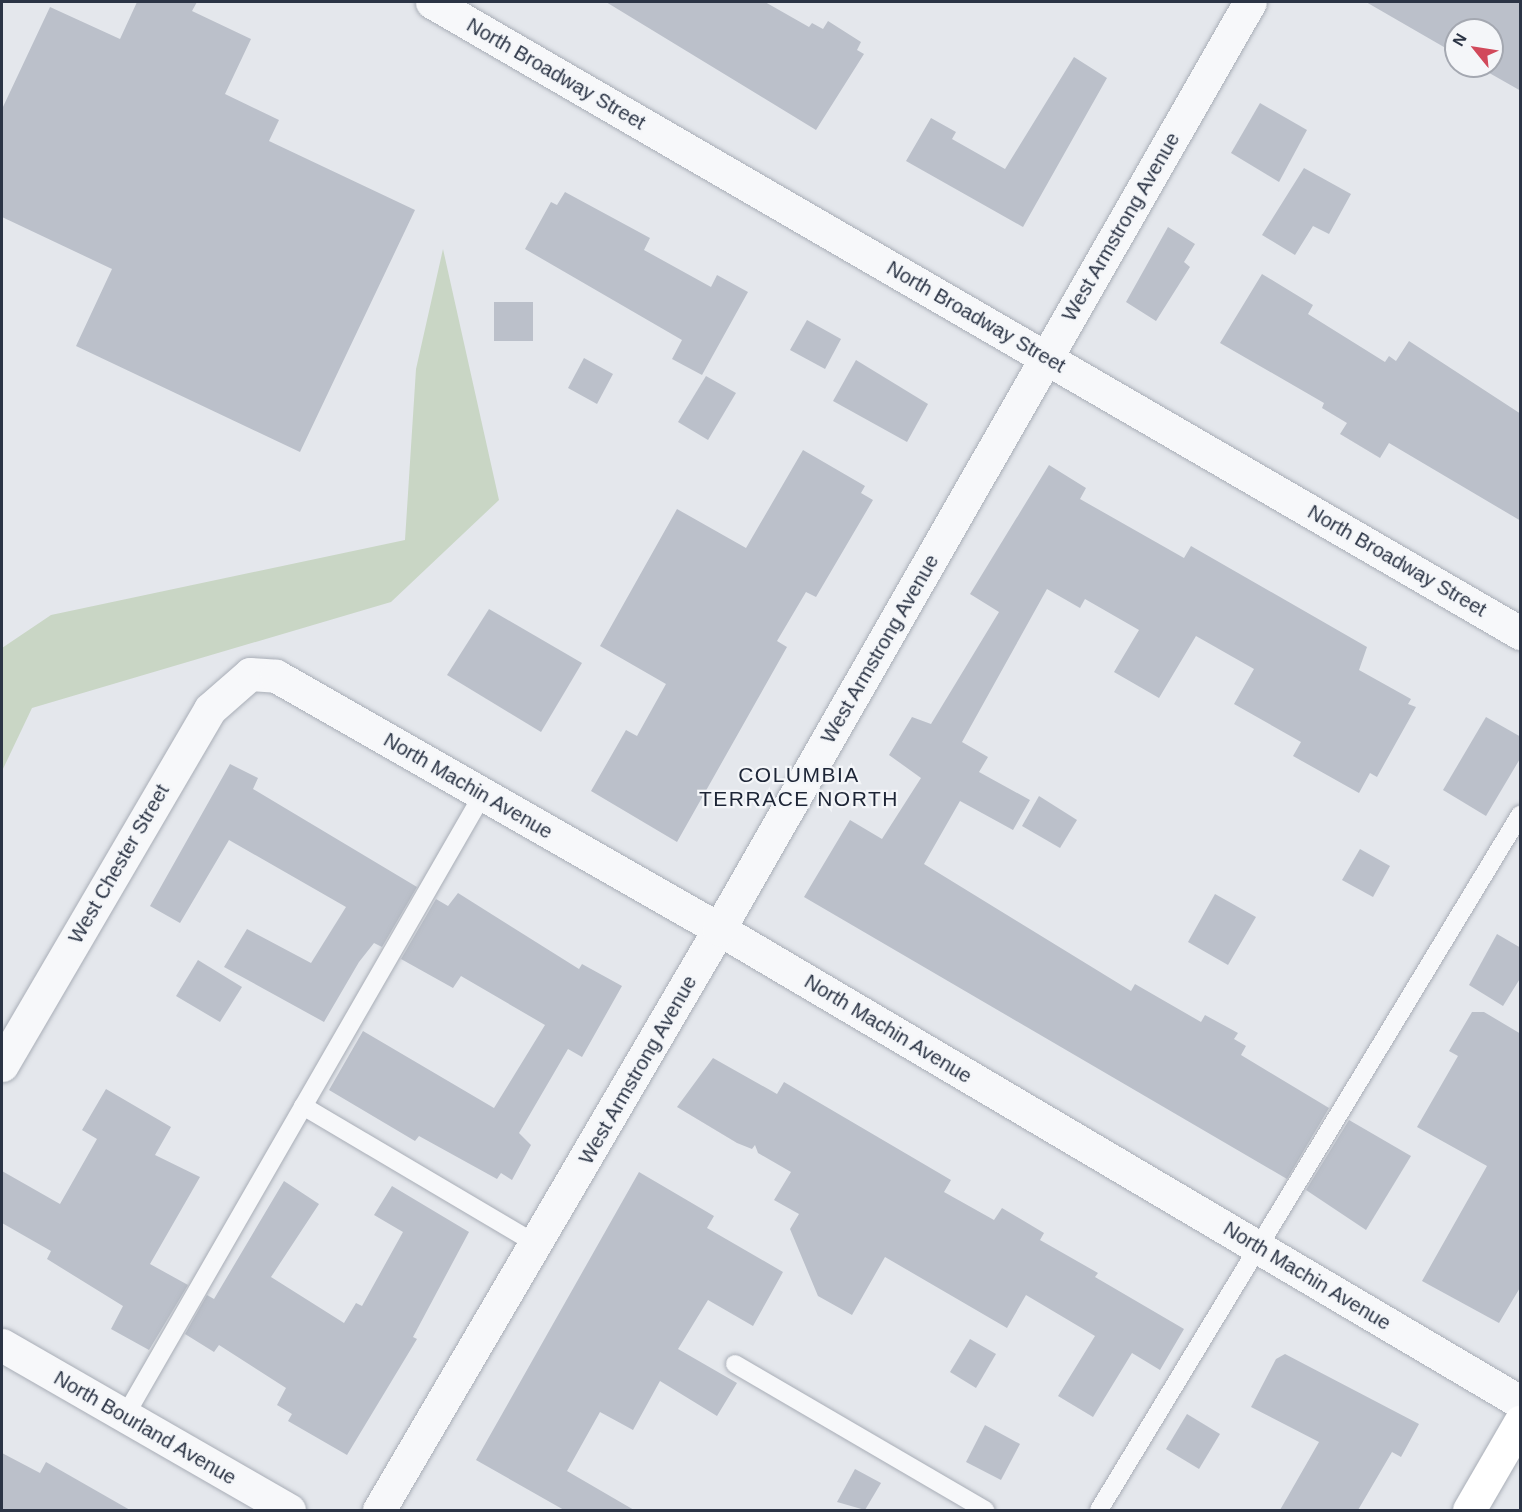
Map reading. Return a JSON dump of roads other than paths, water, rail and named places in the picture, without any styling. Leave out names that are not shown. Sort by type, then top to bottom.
[{"type":"street","name":"North Broadway Street","points":[[432,2],[1521,633]]},
{"type":"street","name":"West Armstrong Avenue","points":[[378,1510],[536,1245],[719,929],[1250,2]]},
{"type":"street","name":"North Machin Avenue","points":[[250,674],[281,679],[719,929],[1521,1402]]},
{"type":"street","name":"West Chester Street","points":[[2,1065],[210,709],[250,674]]},
{"type":"street","name":"North Bourland Avenue","points":[[2,1345],[289,1510]]},
{"type":"street","points":[[1469,1510],[1521,1422]]},
{"type":"lane","points":[[125,1416],[483,794]]},
{"type":"lane","points":[[1099,1510],[1521,815]]},
{"type":"lane","points":[[303,1106],[536,1245]]},
{"type":"lane","points":[[735,1364],[985,1510]]},
{"type":"district","name":"COLUMBIA TERRACE NORTH","points":[[799,787]]}]
